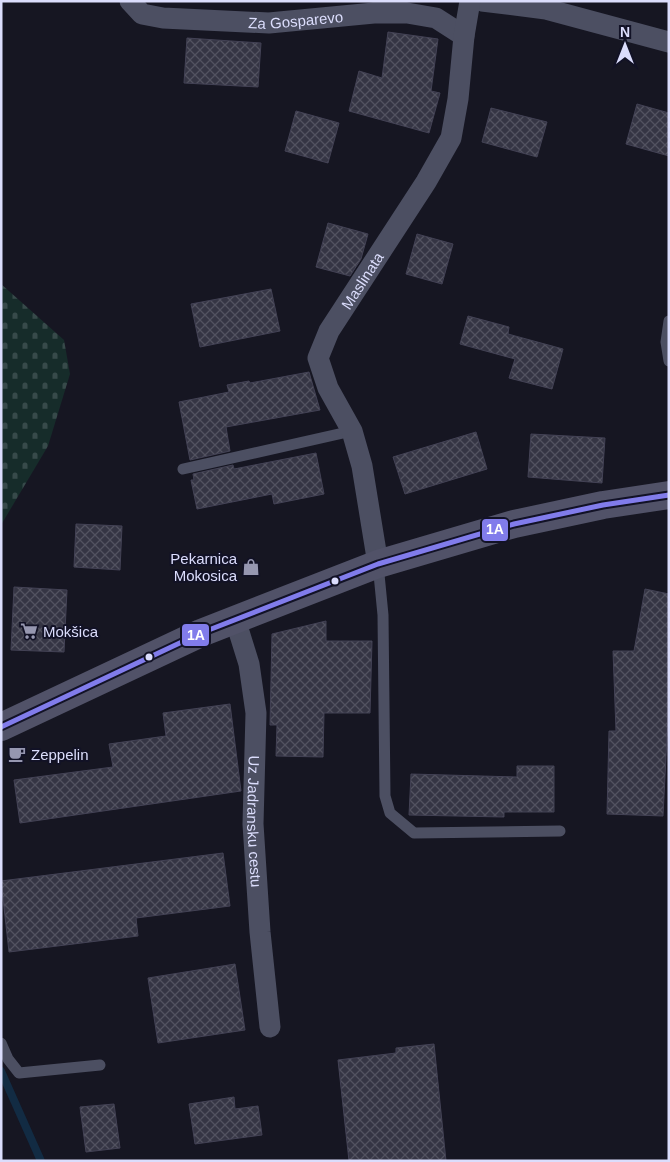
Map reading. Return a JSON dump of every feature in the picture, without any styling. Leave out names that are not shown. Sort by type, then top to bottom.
[{"type":"main road","points":[[1,727],[236,619],[378,564],[514,524],[603,505],[669,495]]},
{"type":"street","name":"Za Gosparevo","points":[[130,1],[142,14],[163,18],[269,23],[374,13],[407,13],[436,18],[464,36]]},
{"type":"street","name":"Maslinata","points":[[378,564],[362,466],[352,431],[328,388],[318,358],[329,331],[426,182],[451,138],[458,99],[464,36],[470,1]]},
{"type":"street","points":[[482,1],[546,9],[669,42]]},
{"type":"street","name":"Uz Jadransku cestu","points":[[236,619],[249,664],[256,713],[253,824],[260,932],[270,1027]]},
{"type":"lane","points":[[669,321],[666,342],[669,361]]},
{"type":"lane","points":[[183,469],[352,431]]},
{"type":"lane","points":[[378,564],[383,615],[385,796],[390,813],[414,833],[560,831]]},
{"type":"lane","points":[[1,1043],[8,1059],[19,1073],[100,1065]]},
{"type":"green space","points":[[1,284],[64,340],[70,374],[48,446],[1,525]]},
{"type":"building","points":[[388,32],[438,39],[431,91],[440,93],[429,133],[349,111],[359,71],[382,78]]},
{"type":"building","points":[[187,38],[261,43],[258,87],[184,83]]},
{"type":"building","points":[[637,104],[669,113],[669,156],[626,144]]},
{"type":"building","points":[[491,108],[547,122],[537,157],[482,142]]},
{"type":"building","points":[[296,111],[339,123],[328,163],[285,151]]},
{"type":"building","points":[[328,223],[368,234],[361,259],[350,276],[316,267]]},
{"type":"building","points":[[417,234],[453,244],[442,284],[406,274]]},
{"type":"building","points":[[271,289],[280,331],[200,347],[191,304]]},
{"type":"building","points":[[468,316],[509,327],[508,334],[563,349],[552,389],[509,378],[515,359],[460,344]]},
{"type":"building","points":[[309,372],[320,410],[226,427],[230,451],[190,460],[179,402],[229,392],[227,385],[249,381],[250,383]]},
{"type":"building","points":[[476,432],[487,469],[405,494],[393,457]]},
{"type":"building","points":[[531,434],[605,438],[602,483],[528,477]]},
{"type":"building","points":[[316,453],[324,494],[274,504],[272,494],[197,509],[191,480],[194,480],[193,474],[233,465],[234,469]]},
{"type":"building","points":[[76,524],[122,526],[120,570],[74,567]]},
{"type":"building","points":[[14,587],[67,590],[64,652],[11,650]]},
{"type":"building","points":[[645,589],[669,594],[669,696],[663,816],[607,814],[609,731],[616,731],[613,651],[634,651]]},
{"type":"building","points":[[326,621],[326,641],[372,641],[370,713],[324,713],[323,757],[276,756],[277,725],[270,725],[272,634]]},
{"type":"building","points":[[230,704],[241,791],[20,823],[14,780],[113,767],[109,744],[166,736],[163,713]]},
{"type":"building","points":[[517,766],[554,766],[554,812],[504,812],[504,817],[409,815],[411,774],[517,777]]},
{"type":"building","points":[[223,853],[230,906],[136,918],[138,936],[9,952],[1,881]]},
{"type":"building","points":[[235,964],[245,1030],[158,1043],[148,978]]},
{"type":"building","points":[[434,1044],[446,1161],[349,1161],[338,1060],[396,1053],[396,1048]]},
{"type":"building","points":[[234,1097],[235,1109],[258,1106],[262,1135],[195,1144],[189,1104]]},
{"type":"building","points":[[114,1104],[120,1148],[86,1152],[80,1107]]},
{"type":"waterway","points":[[1,1071],[41,1161]]},
{"type":"transit line","name":"1A","points":[[1,727],[201,633],[378,564],[514,524],[603,505],[669,495]]},
{"type":"place","name":"Pekarnica Mokosica","points":[[251,567]]},
{"type":"place","name":"Mokšica","points":[[29,631]]},
{"type":"place","name":"Zeppelin","points":[[17,754]]}]
